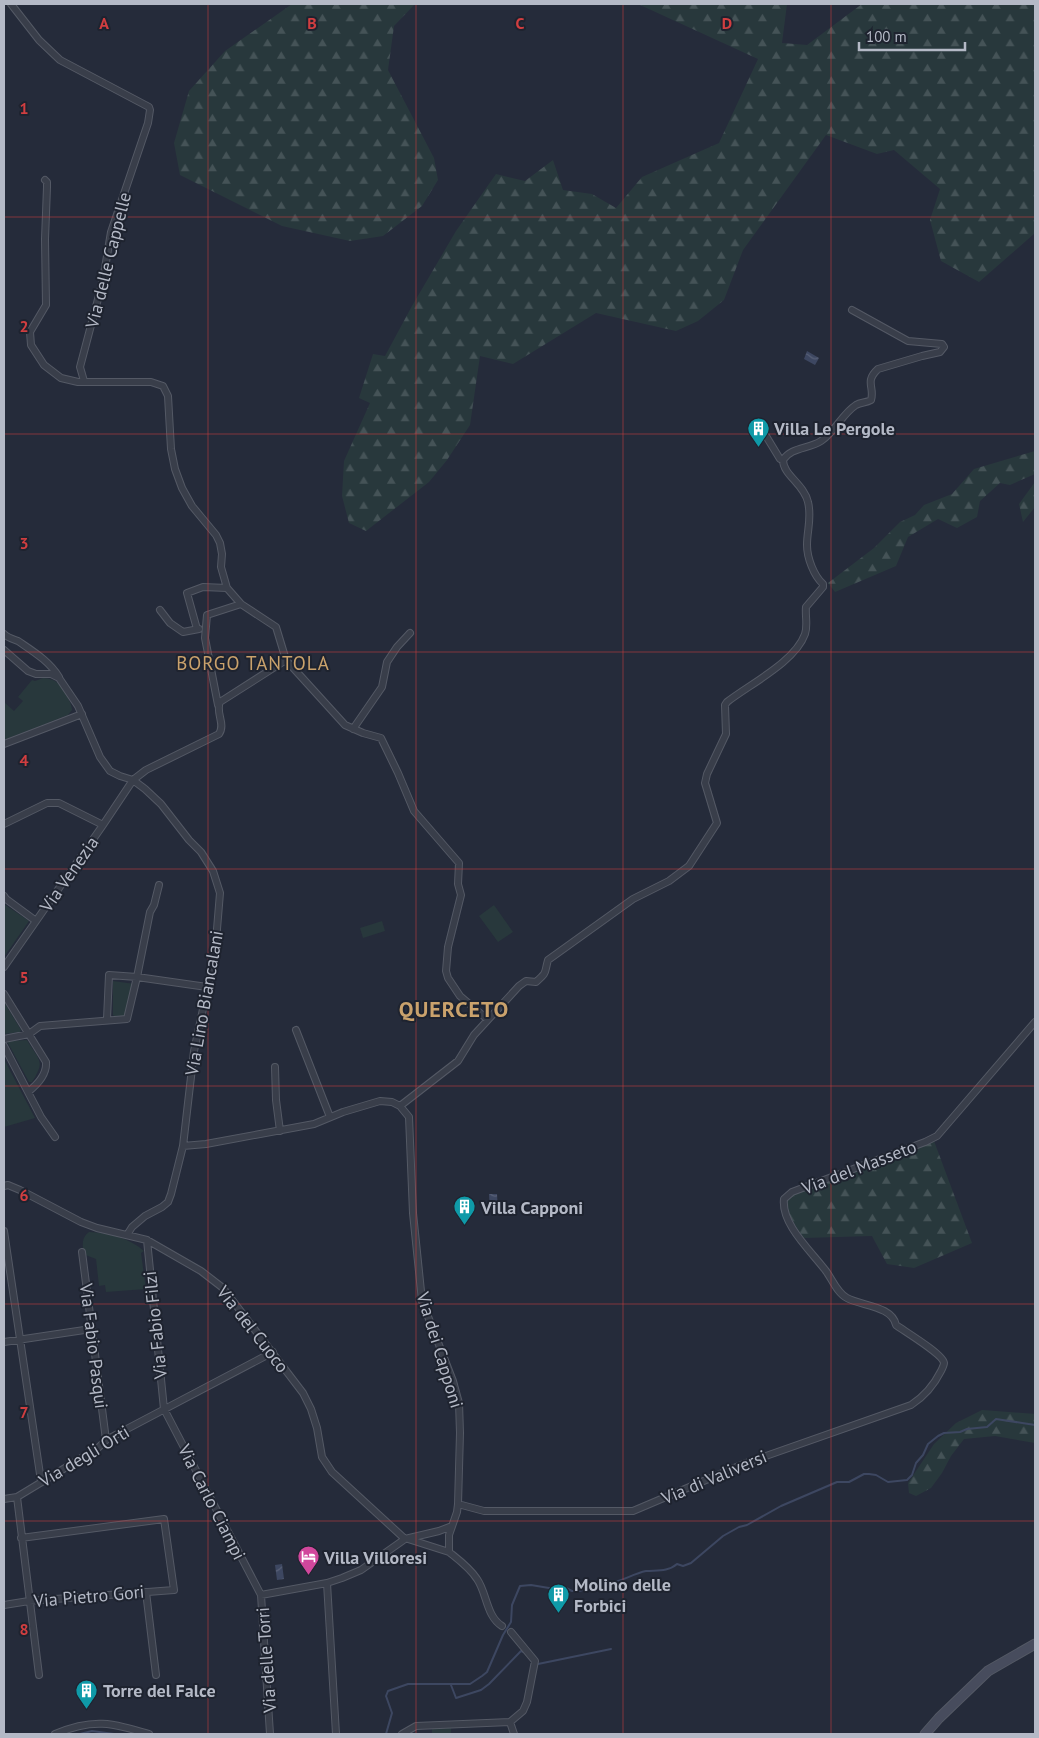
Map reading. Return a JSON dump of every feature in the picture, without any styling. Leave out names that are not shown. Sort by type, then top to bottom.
[{"type":"street","name":"Via delle Cappelle","points":[[12,4],[39,40],[60,60],[149,107],[150,110],[148,123],[111,232],[103,280],[80,367],[84,381]]},
{"type":"street","points":[[45,180],[48,187],[45,239],[46,305],[30,332],[29,340],[44,365],[54,373],[70,381],[151,382],[163,386],[166,390],[171,449],[175,469],[182,488],[192,506],[216,535],[220,543],[222,554],[221,567],[227,588],[241,604],[276,627],[286,660],[312,687],[335,716],[353,729],[381,738],[414,811],[459,863],[458,884],[461,895],[448,947],[446,971],[448,978],[460,996],[488,1019]]},
{"type":"street","points":[[182,1146],[206,1144],[314,1124],[380,1101],[392,1102],[400,1106],[458,1061],[474,1035],[519,986],[526,981],[536,982],[542,976],[546,971],[548,960],[633,899],[669,881],[689,866],[717,823],[705,783],[707,774],[726,734],[725,705],[781,663],[797,647],[807,627],[806,607],[823,587],[823,584],[815,575],[807,550],[810,516],[808,500],[799,485],[783,468],[783,460],[787,454],[821,442],[855,406],[871,400],[870,382],[878,369],[940,352],[944,347],[942,344],[908,341],[852,310]]},
{"type":"street","points":[[763,431],[780,459],[783,460]]},
{"type":"street","points":[[197,629],[187,593],[203,587],[227,588]]},
{"type":"street","points":[[133,780],[146,770],[219,734],[222,730],[205,638],[205,628],[207,615],[241,604]]},
{"type":"street","points":[[160,610],[170,623],[183,632],[205,628]]},
{"type":"street","points":[[353,729],[382,687],[387,662],[410,633]]},
{"type":"street","name":"Via Lino Biancalani","points":[[4,634],[16,640],[53,667],[69,690],[82,714],[100,757],[110,771],[133,780],[161,804],[189,840],[201,852],[212,871],[220,894],[215,953],[194,1051],[182,1146],[168,1202],[145,1216],[132,1227],[127,1235]]},
{"type":"street","points":[[4,650],[28,672],[51,674],[59,678]]},
{"type":"street","points":[[218,704],[286,660]]},
{"type":"street","points":[[4,744],[82,714]]},
{"type":"street","name":"Via Venezia","points":[[4,966],[133,780]]},
{"type":"street","points":[[4,824],[47,803],[59,803],[103,825]]},
{"type":"street","points":[[4,1039],[29,1034],[40,1026],[107,1019],[127,1019],[150,912],[154,905],[158,885]]},
{"type":"street","points":[[4,896],[36,921]]},
{"type":"street","points":[[107,1019],[109,974],[207,987]]},
{"type":"street","points":[[4,994],[46,1065],[45,1072],[28,1092]]},
{"type":"street","name":"Via del Masseto","points":[[944,1363],[931,1349],[912,1334],[905,1332],[896,1325],[892,1316],[842,1295],[825,1269],[809,1252],[788,1219],[783,1210],[784,1199],[792,1192],[937,1136],[1035,1022]]},
{"type":"street","points":[[296,1030],[330,1117]]},
{"type":"street","points":[[4,1046],[41,1117],[55,1137]]},
{"type":"street","points":[[275,1067],[276,1100],[280,1131]]},
{"type":"street","name":"Via dei Capponi","points":[[400,1106],[408,1117],[413,1212],[422,1301],[453,1381],[458,1403],[460,1433],[458,1504],[449,1535],[449,1552]]},
{"type":"street","name":"Via del Cuoco","points":[[4,1186],[8,1185],[20,1190],[80,1222],[147,1240],[201,1271],[223,1288],[303,1393],[317,1428],[322,1457],[332,1472],[406,1538]]},
{"type":"street","points":[[4,1230],[41,1481]]},
{"type":"street","name":"Via Fabio Filzi","points":[[147,1240],[164,1409]]},
{"type":"street","name":"Via Fabio Pasqui","points":[[82,1252],[106,1440]]},
{"type":"street","points":[[4,1342],[91,1328]]},
{"type":"street","name":"Via degli Orti","points":[[4,1499],[17,1497],[98,1448],[106,1440],[272,1352]]},
{"type":"street","name":"Via di Valiversi","points":[[458,1504],[484,1511],[633,1511],[746,1463],[911,1405],[930,1389],[944,1363]]},
{"type":"street","name":"Via Carlo Ciampi","points":[[164,1409],[261,1595]]},
{"type":"street","points":[[17,1497],[39,1675]]},
{"type":"street","name":"Via Pietro Gori","points":[[4,1605],[29,1601],[174,1590],[164,1520],[21,1538]]},
{"type":"street","name":"Via delle Torri","points":[[270,1734],[261,1595],[327,1583],[361,1570],[406,1538],[439,1532],[452,1526]]},
{"type":"street","points":[[406,1538],[449,1552],[464,1563],[478,1580],[496,1623],[502,1626]]},
{"type":"street","points":[[327,1583],[336,1734]]},
{"type":"street","points":[[146,1592],[156,1675]]},
{"type":"street","points":[[402,1734],[416,1726],[510,1722],[523,1711],[527,1702],[535,1661],[511,1632]]},
{"type":"street","points":[[925,1734],[988,1671],[1035,1644]]},
{"type":"street","points":[[510,1722],[514,1734]]},
{"type":"street","points":[[55,1734],[81,1725],[96,1723],[121,1726],[149,1734]]},
{"type":"green space","points":[[292,4],[415,4],[394,26],[388,70],[434,158],[438,180],[422,206],[383,236],[350,241],[282,226],[180,175],[174,143],[189,91],[225,51]]},
{"type":"green space","points":[[638,4],[787,4],[782,43],[807,45],[862,4],[1035,4],[1035,233],[979,282],[941,261],[930,220],[940,189],[894,150],[877,154],[826,135],[743,250],[724,300],[698,321],[676,331],[596,313],[513,364],[480,356],[470,425],[447,460],[429,482],[366,531],[349,523],[342,496],[344,461],[370,403],[359,398],[373,354],[385,356],[456,231],[496,174],[525,181],[553,160],[563,190],[592,194],[616,208],[642,177],[719,143],[758,59]]},
{"type":"green space","points":[[1035,451],[1035,474],[1010,485],[1000,483],[980,501],[977,517],[957,528],[938,519],[908,537],[896,566],[835,592],[828,583],[874,548],[900,522],[915,515],[924,505],[952,494],[974,469]]},
{"type":"green space","points":[[1035,482],[1035,507],[1023,522],[1019,504]]},
{"type":"green space","points":[[43,678],[55,681],[61,687],[72,710],[68,715],[4,740],[4,702],[14,711],[23,701],[18,697],[32,680],[35,681]]},
{"type":"green space","points":[[4,904],[29,921],[4,957]]},
{"type":"green space","points":[[494,905],[513,932],[498,942],[479,916]]},
{"type":"green space","points":[[382,921],[385,931],[363,938],[360,928]]},
{"type":"green space","points":[[113,981],[135,984],[126,1017],[115,1017],[113,1015]]},
{"type":"green space","points":[[4,1002],[21,1030],[20,1032],[4,1034]]},
{"type":"green space","points":[[27,1040],[38,1057],[40,1065],[32,1082],[29,1082],[8,1043],[9,1041]]},
{"type":"green space","points":[[4,1059],[35,1118],[4,1127]]},
{"type":"green space","points":[[934,1141],[972,1243],[914,1268],[887,1264],[872,1236],[803,1238],[787,1211],[786,1202],[794,1194]]},
{"type":"green space","points":[[89,1232],[118,1237],[138,1246],[144,1251],[141,1253],[146,1289],[106,1292],[105,1285],[99,1286],[96,1259],[83,1254],[84,1239]]},
{"type":"green space","points":[[982,1410],[1035,1414],[1035,1443],[995,1436],[964,1439],[931,1488],[916,1496],[909,1493],[908,1483],[934,1444],[956,1423]]},
{"type":"green space","points":[[451,1728],[451,1734],[432,1734],[432,1729]]},
{"type":"water","points":[[807,351],[819,358],[815,365],[804,359]]},
{"type":"water","points":[[489,1194],[497,1194],[498,1211],[490,1211]]},
{"type":"water","points":[[282,1564],[284,1579],[277,1580],[275,1565]]},
{"type":"waterway","points":[[386,1734],[392,1713],[386,1696],[388,1691],[408,1684],[470,1684],[487,1672],[503,1635],[511,1622],[512,1605],[520,1586],[564,1587],[572,1591],[579,1591],[599,1587],[603,1584],[609,1584],[646,1571],[666,1569],[677,1564],[683,1566],[691,1563],[723,1536],[739,1527],[747,1525],[781,1506],[837,1482],[849,1482],[864,1474],[876,1475],[888,1482],[907,1480],[912,1475],[916,1463],[923,1455],[928,1444],[944,1433],[987,1427],[996,1419],[1035,1425]]},
{"type":"waterway","points":[[538,1664],[611,1649]]},
{"type":"waterway","points":[[451,1685],[456,1698],[481,1690],[521,1651],[526,1653]]},
{"type":"waterway","points":[[80,1734],[92,1731],[114,1734]]},
{"type":"place","name":"Villa Le Pergole","points":[[758,447]]},
{"type":"place","name":"Villa Capponi","points":[[465,1226]]},
{"type":"place","name":"Villa Villoresi","points":[[308,1576]]},
{"type":"place","name":"Molino delle Forbici","points":[[558,1613]]},
{"type":"place","name":"Torre del Falce","points":[[87,1709]]},
{"type":"district","name":"BORGO TANTOLA","points":[[253,663]]},
{"type":"district","name":"QUERCETO","points":[[454,1009]]}]
